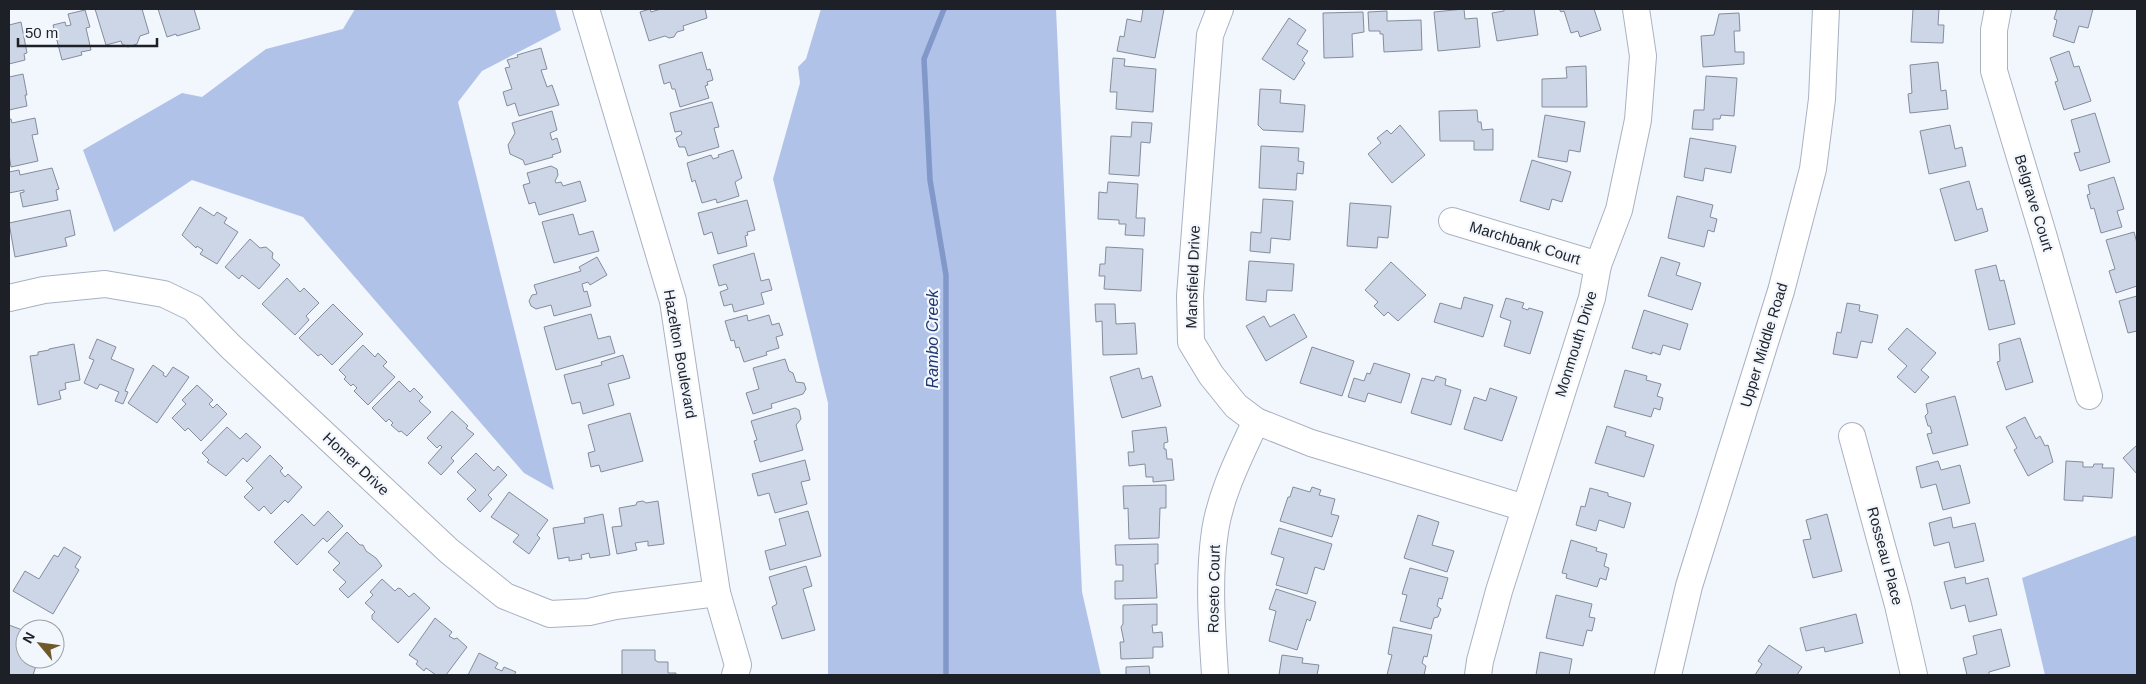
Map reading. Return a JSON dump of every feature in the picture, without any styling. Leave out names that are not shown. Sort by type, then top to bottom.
[{"type":"street","name":"Hazelton Boulevard","points":[[586,9],[673,301],[717,593],[738,665],[735,675]]},
{"type":"street","name":"Mansfield Drive","points":[[1220,9],[1210,34],[1190,296],[1191,342],[1217,383],[1236,406],[1256,421],[1311,443],[1525,508]]},
{"type":"street","name":"Monmouth Drive","points":[[1478,675],[1496,600],[1592,298],[1598,265],[1618,210],[1638,120],[1643,56],[1636,9]]},
{"type":"street","name":"Upper Middle Road","points":[[1668,675],[1689,586],[1781,291],[1808,193],[1822,99],[1826,9]]},
{"type":"street","name":"Belgrave Court","points":[[1998,9],[1994,30],[1994,71],[2044,234],[2089,396]]},
{"type":"street","name":"Marchbank Court","points":[[1452,221],[1598,265]]},
{"type":"street","name":"Homer Drive","points":[[9,298],[44,290],[105,284],[164,294],[193,308],[230,346],[449,551],[506,596],[550,614],[589,612],[616,606],[717,593]]},
{"type":"street","name":"Roseto Court","points":[[1215,675],[1211,578],[1215,529],[1234,468],[1256,421]]},
{"type":"street","name":"Rosseau Place","points":[[1852,436],[1898,606],[1914,675]]},
{"type":"shaded area","points":[[355,9],[555,9],[561,30],[482,71],[458,102],[554,490],[524,473],[303,217],[192,180],[114,232],[83,150],[182,93],[202,97],[266,49],[343,29]]},
{"type":"shaded area","points":[[821,9],[1056,9],[1082,592],[1101,675],[828,675],[828,403],[773,179],[800,83],[798,67],[806,59]]},
{"type":"shaded area","points":[[2137,535],[2137,675],[2045,675],[2022,578]]},
{"type":"building","points":[[95,9],[142,9],[149,33],[140,36],[137,44],[128,47],[122,44],[121,41],[106,45]]},
{"type":"building","points":[[158,9],[194,9],[200,29],[167,37]]},
{"type":"building","points":[[650,9],[651,12],[661,9],[705,9],[707,18],[683,26],[684,30],[677,32],[674,37],[669,38],[665,36],[649,41],[640,12]]},
{"type":"building","points":[[1143,9],[1164,9],[1155,58],[1117,51],[1120,36],[1124,37],[1127,19],[1141,22]]},
{"type":"building","points":[[1464,9],[1465,19],[1477,18],[1480,47],[1438,51],[1434,12]]},
{"type":"building","points":[[1504,9],[1534,9],[1538,35],[1497,41],[1492,13],[1504,11]]},
{"type":"building","points":[[1559,9],[1594,9],[1601,30],[1580,37],[1578,31],[1571,33],[1564,11],[1561,12]]},
{"type":"building","points":[[1913,9],[1939,9],[1938,25],[1944,25],[1943,43],[1911,42]]},
{"type":"building","points":[[2057,9],[2093,9],[2088,28],[2079,26],[2074,43],[2053,36],[2057,20],[2054,19]]},
{"type":"building","points":[[85,10],[90,27],[86,28],[91,50],[81,52],[82,55],[62,60],[53,25],[65,22],[66,26],[71,25],[68,14]]},
{"type":"building","points":[[1387,11],[1387,21],[1421,20],[1422,50],[1384,52],[1383,34],[1380,34],[1380,31],[1369,31],[1368,12]]},
{"type":"building","points":[[1363,12],[1364,32],[1352,34],[1353,57],[1324,58],[1323,13]]},
{"type":"building","points":[[1739,13],[1740,31],[1734,31],[1735,52],[1744,52],[1744,64],[1703,67],[1701,36],[1714,35],[1719,14]]},
{"type":"building","points":[[1289,18],[1306,30],[1297,44],[1308,51],[1302,60],[1305,63],[1294,80],[1262,59]]},
{"type":"building","points":[[21,22],[27,53],[24,54],[25,60],[9,64],[9,25]]},
{"type":"building","points":[[541,48],[547,69],[541,70],[547,87],[552,85],[559,105],[519,116],[515,103],[507,106],[503,92],[512,89],[505,68],[510,67],[507,60]]},
{"type":"building","points":[[2069,51],[2074,67],[2079,66],[2091,101],[2064,110],[2055,82],[2058,81],[2050,58]]},
{"type":"building","points":[[702,52],[707,70],[710,69],[713,80],[707,82],[708,85],[705,86],[709,98],[680,107],[675,89],[672,89],[670,82],[664,84],[659,65]]},
{"type":"building","points":[[1113,58],[1125,59],[1124,66],[1156,69],[1153,112],[1116,109],[1117,92],[1110,92]]},
{"type":"building","points":[[1938,62],[1941,91],[1946,90],[1948,109],[1910,113],[1908,94],[1912,93],[1910,65]]},
{"type":"building","points":[[1586,66],[1587,107],[1542,107],[1542,79],[1567,78],[1566,67]]},
{"type":"building","points":[[23,74],[27,106],[9,110],[9,77]]},
{"type":"building","points":[[1706,76],[1737,78],[1734,116],[1721,115],[1720,119],[1713,119],[1713,130],[1692,129],[1694,110],[1704,110]]},
{"type":"building","points":[[1260,89],[1281,90],[1280,103],[1305,105],[1303,132],[1263,130],[1258,125]]},
{"type":"building","points":[[712,102],[719,127],[714,128],[719,147],[688,156],[685,147],[679,147],[676,138],[682,134],[681,131],[675,132],[670,113]]},
{"type":"building","points":[[1477,110],[1478,122],[1481,122],[1482,130],[1493,129],[1493,150],[1474,150],[1474,141],[1440,141],[1439,111]]},
{"type":"building","points":[[552,111],[557,130],[550,133],[552,140],[557,138],[561,152],[552,155],[553,157],[525,165],[523,160],[510,154],[508,145],[515,133],[512,123]]},
{"type":"building","points":[[2095,113],[2110,162],[2080,171],[2074,153],[2080,152],[2071,120]]},
{"type":"building","points":[[1545,115],[1585,122],[1580,152],[1569,150],[1567,162],[1538,157]]},
{"type":"building","points":[[35,118],[38,134],[32,135],[38,161],[11,167],[9,119],[11,119],[12,123]]},
{"type":"building","points":[[1132,122],[1152,123],[1150,143],[1141,142],[1139,176],[1109,174],[1111,136],[1131,137]]},
{"type":"building","points":[[1400,125],[1425,155],[1392,183],[1368,154],[1381,143],[1377,138],[1387,130],[1391,134]]},
{"type":"building","points":[[1950,125],[1955,149],[1962,147],[1966,166],[1929,174],[1920,131]]},
{"type":"building","points":[[1690,138],[1736,146],[1731,173],[1705,168],[1703,181],[1684,177]]},
{"type":"building","points":[[1261,146],[1299,148],[1298,161],[1304,162],[1303,174],[1297,173],[1296,190],[1259,188]]},
{"type":"building","points":[[733,150],[742,178],[735,182],[739,196],[717,203],[716,199],[702,203],[695,180],[692,182],[687,163],[711,155],[713,159],[719,157],[718,155]]},
{"type":"building","points":[[1532,160],[1571,172],[1562,202],[1552,199],[1549,210],[1520,201]]},
{"type":"building","points":[[551,166],[557,169],[556,183],[561,182],[563,186],[580,181],[586,201],[539,215],[535,202],[529,204],[523,185],[530,183],[527,173]]},
{"type":"building","points":[[52,168],[59,189],[56,190],[58,200],[23,207],[20,193],[24,192],[24,190],[9,193],[9,172],[19,170],[20,175]]},
{"type":"building","points":[[2114,177],[2124,209],[2117,211],[2122,227],[2101,233],[2094,208],[2091,209],[2087,195],[2090,194],[2088,185]]},
{"type":"building","points":[[1969,181],[1977,210],[1982,208],[1988,231],[1955,241],[1940,189]]},
{"type":"building","points":[[1108,182],[1138,184],[1136,218],[1145,218],[1144,236],[1125,235],[1126,224],[1119,224],[1119,220],[1098,219],[1099,192],[1107,193]]},
{"type":"building","points":[[1677,196],[1713,205],[1710,217],[1717,219],[1714,232],[1708,230],[1704,247],[1668,238]]},
{"type":"building","points":[[1263,199],[1293,201],[1290,240],[1271,238],[1270,253],[1250,251],[1251,232],[1261,233]]},
{"type":"building","points":[[747,200],[755,230],[747,232],[748,235],[745,236],[747,246],[718,254],[712,232],[704,235],[698,213]]},
{"type":"building","points":[[1350,203],[1391,206],[1388,238],[1378,237],[1377,248],[1347,246]]},
{"type":"building","points":[[200,207],[214,216],[217,212],[227,218],[224,223],[238,232],[217,264],[200,254],[203,250],[197,246],[196,248],[182,235]]},
{"type":"building","points":[[70,210],[75,235],[65,238],[67,246],[15,257],[9,223]]},
{"type":"building","points":[[573,214],[579,235],[593,231],[599,251],[554,263],[542,222]]},
{"type":"building","points":[[2134,232],[2137,243],[2137,286],[2116,293],[2109,271],[2115,269],[2106,240]]},
{"type":"building","points":[[250,239],[260,248],[266,247],[273,253],[272,258],[280,265],[259,289],[242,275],[239,279],[225,267]]},
{"type":"building","points":[[1106,247],[1143,249],[1141,291],[1104,289],[1105,276],[1099,276],[1100,264],[1105,264]]},
{"type":"building","points":[[754,253],[761,281],[769,279],[772,290],[761,293],[764,304],[734,312],[732,304],[724,306],[720,292],[728,289],[726,284],[719,286],[713,265]]},
{"type":"building","points":[[597,257],[607,275],[590,285],[588,282],[582,284],[584,292],[587,291],[591,306],[554,316],[551,305],[536,309],[531,306],[529,301],[532,295],[537,294],[534,285],[581,271],[579,267]]},
{"type":"building","points":[[1661,257],[1680,263],[1676,275],[1701,283],[1692,310],[1648,296]]},
{"type":"building","points":[[1249,261],[1294,264],[1292,291],[1267,290],[1266,302],[1246,300]]},
{"type":"building","points":[[1391,262],[1426,295],[1398,321],[1388,312],[1384,316],[1374,306],[1378,302],[1365,290]]},
{"type":"building","points":[[1996,265],[2000,281],[2004,280],[2015,324],[1989,330],[1975,270]]},
{"type":"building","points":[[287,278],[300,292],[304,288],[319,303],[306,316],[309,320],[295,335],[262,304]]},
{"type":"building","points":[[2137,296],[2137,331],[2128,333],[2119,301]]},
{"type":"building","points":[[1464,297],[1493,305],[1483,337],[1434,322],[1440,303],[1461,309]]},
{"type":"building","points":[[1506,298],[1524,303],[1522,308],[1543,312],[1530,354],[1504,346],[1511,321],[1500,317]]},
{"type":"building","points":[[1847,303],[1860,305],[1859,311],[1878,315],[1872,343],[1861,341],[1857,358],[1833,354],[1837,332],[1841,333]]},
{"type":"building","points":[[333,304],[363,334],[332,365],[321,354],[318,356],[299,338]]},
{"type":"building","points":[[1095,304],[1115,304],[1116,324],[1135,323],[1137,354],[1103,355],[1102,321],[1096,322]]},
{"type":"building","points":[[1644,310],[1688,324],[1680,350],[1663,345],[1660,355],[1632,348]]},
{"type":"building","points":[[591,314],[598,339],[610,336],[615,353],[556,370],[544,327]]},
{"type":"building","points":[[1294,314],[1307,337],[1266,361],[1246,326],[1264,316],[1270,327]]},
{"type":"building","points":[[747,315],[748,321],[769,315],[772,325],[779,323],[783,335],[776,337],[779,348],[766,352],[767,355],[744,362],[739,347],[736,348],[734,340],[731,341],[725,321]]},
{"type":"building","points":[[1907,328],[1936,353],[1921,370],[1929,377],[1915,393],[1897,377],[1907,366],[1888,349]]},
{"type":"building","points":[[2020,338],[2033,382],[2006,390],[1997,362],[2000,361],[1999,344]]},
{"type":"building","points":[[97,339],[116,347],[111,359],[134,369],[125,391],[128,392],[123,404],[115,401],[119,392],[100,384],[97,389],[84,383],[94,360],[89,358]]},
{"type":"building","points":[[74,344],[80,380],[65,383],[66,389],[59,391],[61,399],[38,405],[30,356],[38,355],[38,352],[49,349]]},
{"type":"building","points":[[363,345],[375,357],[378,353],[387,362],[383,366],[395,377],[368,405],[354,391],[357,388],[353,384],[351,386],[344,379],[346,377],[339,370]]},
{"type":"building","points":[[1312,347],[1354,361],[1342,396],[1300,383]]},
{"type":"building","points":[[623,355],[630,378],[608,384],[614,405],[583,414],[580,402],[572,404],[564,375],[602,365],[601,362]]},
{"type":"building","points":[[785,359],[789,371],[793,373],[796,382],[804,383],[806,389],[803,394],[771,404],[772,408],[753,414],[746,393],[759,389],[753,368]]},
{"type":"building","points":[[1374,363],[1410,374],[1401,403],[1368,393],[1365,402],[1348,397],[1354,378],[1364,381],[1367,373],[1370,374]]},
{"type":"building","points":[[153,365],[164,373],[163,375],[166,377],[173,367],[189,377],[157,423],[128,403]]},
{"type":"building","points":[[1139,368],[1142,379],[1152,376],[1161,406],[1122,418],[1110,377]]},
{"type":"building","points":[[1625,370],[1647,376],[1646,380],[1661,384],[1657,396],[1663,398],[1660,410],[1654,408],[1651,417],[1614,407]]},
{"type":"building","points":[[1436,376],[1446,379],[1445,385],[1461,390],[1451,425],[1411,413],[1422,378],[1434,381]]},
{"type":"building","points":[[399,381],[410,392],[414,388],[423,397],[419,401],[431,412],[407,436],[391,425],[393,423],[389,419],[386,422],[372,408]]},
{"type":"building","points":[[197,385],[213,400],[209,404],[213,408],[217,404],[227,414],[201,441],[188,428],[185,431],[172,418],[186,404],[182,400]]},
{"type":"building","points":[[1490,388],[1517,397],[1502,441],[1464,429],[1474,397],[1486,401]]},
{"type":"building","points":[[1955,396],[1968,445],[1933,454],[1927,434],[1932,433],[1925,416],[1928,413],[1926,404]]},
{"type":"building","points":[[795,408],[799,410],[801,419],[796,425],[803,450],[760,462],[754,441],[757,440],[751,421]]},
{"type":"building","points":[[452,411],[468,426],[466,428],[474,434],[451,458],[454,461],[441,475],[428,463],[442,447],[440,445],[437,448],[427,438]]},
{"type":"building","points":[[630,413],[643,461],[601,472],[599,465],[591,467],[588,453],[595,451],[588,425]]},
{"type":"building","points":[[2025,417],[2036,439],[2040,436],[2045,446],[2048,445],[2053,462],[2028,476],[2014,450],[2017,448],[2006,427]]},
{"type":"building","points":[[1607,426],[1626,432],[1625,436],[1654,445],[1644,477],[1595,463]]},
{"type":"building","points":[[227,427],[240,439],[246,433],[261,447],[247,462],[243,458],[226,476],[207,462],[209,460],[202,453]]},
{"type":"building","points":[[1166,427],[1168,442],[1164,443],[1164,449],[1166,449],[1167,459],[1172,459],[1174,480],[1153,482],[1153,477],[1146,477],[1145,464],[1129,466],[1128,452],[1134,452],[1132,431]]},
{"type":"building","points":[[2137,445],[2137,474],[2123,458]]},
{"type":"building","points":[[476,453],[494,471],[498,466],[507,475],[488,495],[492,499],[480,512],[467,499],[476,490],[457,472]]},
{"type":"building","points":[[270,455],[283,468],[280,471],[285,477],[288,474],[302,487],[288,503],[285,500],[271,514],[264,506],[259,511],[244,497],[253,488],[246,481]]},
{"type":"building","points":[[805,460],[810,480],[801,482],[807,504],[775,513],[769,493],[758,496],[752,474]]},
{"type":"building","points":[[1938,461],[1941,470],[1960,465],[1970,503],[1943,510],[1936,484],[1921,488],[1916,467]]},
{"type":"building","points":[[2066,461],[2083,462],[2083,467],[2103,464],[2102,468],[2114,468],[2112,498],[2083,496],[2083,501],[2064,500]]},
{"type":"building","points":[[1166,485],[1166,508],[1160,508],[1159,538],[1129,539],[1128,508],[1124,509],[1123,486]]},
{"type":"building","points":[[1293,487],[1310,492],[1312,487],[1321,490],[1319,495],[1335,499],[1331,514],[1339,516],[1332,537],[1280,521]]},
{"type":"building","points":[[1590,488],[1631,503],[1624,528],[1599,520],[1596,531],[1576,525],[1581,506],[1585,507]]},
{"type":"building","points":[[509,492],[548,520],[537,535],[540,538],[529,554],[513,542],[519,535],[491,517]]},
{"type":"building","points":[[643,501],[646,503],[658,501],[664,544],[648,546],[648,541],[635,543],[637,550],[617,554],[612,527],[622,526],[619,508],[636,505],[637,502]]},
{"type":"building","points":[[328,511],[343,526],[327,542],[323,538],[297,565],[274,542],[302,514],[314,526]]},
{"type":"building","points":[[808,511],[821,556],[770,570],[765,551],[786,545],[779,519]]},
{"type":"building","points":[[603,514],[610,555],[590,558],[589,553],[581,555],[582,559],[569,561],[569,557],[558,559],[553,528],[585,523],[584,518]]},
{"type":"building","points":[[1827,514],[1842,571],[1813,578],[1803,540],[1811,539],[1806,520]]},
{"type":"building","points":[[1418,515],[1439,522],[1432,545],[1454,551],[1447,572],[1404,558]]},
{"type":"building","points":[[1951,517],[1953,528],[1975,523],[1984,561],[1955,568],[1949,542],[1934,546],[1929,523]]},
{"type":"building","points":[[1279,528],[1332,544],[1324,570],[1315,567],[1307,594],[1276,585],[1284,558],[1271,554]]},
{"type":"building","points":[[347,532],[360,545],[363,545],[366,551],[376,558],[382,566],[348,598],[339,589],[346,582],[333,570],[340,563],[328,552]]},
{"type":"building","points":[[1571,540],[1597,548],[1596,551],[1607,554],[1604,566],[1609,568],[1606,580],[1600,578],[1597,587],[1566,578],[1567,574],[1562,573]]},
{"type":"building","points":[[1158,544],[1158,564],[1155,564],[1157,598],[1115,599],[1115,581],[1123,581],[1123,565],[1116,565],[1115,545]]},
{"type":"building","points":[[64,547],[81,557],[75,567],[79,570],[53,614],[13,591],[25,571],[39,579],[54,555],[58,557]]},
{"type":"building","points":[[806,566],[812,586],[803,589],[815,630],[782,639],[772,607],[777,604],[769,577]]},
{"type":"building","points":[[1410,568],[1448,578],[1442,599],[1439,598],[1437,606],[1441,609],[1438,617],[1434,618],[1431,629],[1400,621],[1407,595],[1402,594]]},
{"type":"building","points":[[1965,577],[1966,584],[1988,578],[1997,615],[1969,622],[1965,605],[1951,609],[1944,582]]},
{"type":"building","points":[[382,579],[395,591],[398,588],[401,589],[409,597],[414,593],[430,608],[398,643],[372,619],[372,615],[375,612],[365,603],[373,595],[370,592]]},
{"type":"building","points":[[1276,589],[1316,602],[1310,621],[1307,619],[1297,650],[1269,641],[1276,611],[1269,609]]},
{"type":"building","points":[[1556,595],[1592,604],[1589,617],[1595,618],[1592,631],[1587,630],[1583,646],[1546,638]]},
{"type":"building","points":[[1157,604],[1157,625],[1152,625],[1153,633],[1162,632],[1163,647],[1153,647],[1153,658],[1121,659],[1120,642],[1124,642],[1121,627],[1123,624],[1123,605]]},
{"type":"building","points":[[1856,614],[1863,643],[1825,652],[1824,647],[1806,651],[1800,628]]},
{"type":"building","points":[[435,618],[452,632],[449,636],[454,639],[457,638],[467,647],[446,675],[436,675],[426,668],[424,671],[416,664],[418,661],[409,655]]},
{"type":"building","points":[[9,625],[15,627],[15,669],[35,669],[33,675],[9,675]]},
{"type":"building","points":[[1393,627],[1432,635],[1427,657],[1424,656],[1422,663],[1426,666],[1424,675],[1387,675],[1392,655],[1388,654]]},
{"type":"building","points":[[2001,629],[2010,666],[1989,672],[1989,675],[1967,675],[1963,658],[1977,654],[1973,636]]},
{"type":"building","points":[[1769,645],[1802,667],[1797,675],[1755,675],[1762,664],[1758,661]]},
{"type":"building","points":[[622,650],[655,650],[655,660],[658,662],[668,662],[668,673],[676,673],[676,675],[622,675]]},
{"type":"building","points":[[1540,652],[1572,659],[1569,675],[1536,675]]},
{"type":"building","points":[[479,653],[498,663],[495,668],[502,671],[504,667],[516,672],[514,675],[468,675]]},
{"type":"building","points":[[1282,655],[1303,658],[1302,663],[1319,665],[1317,675],[1279,675]]},
{"type":"building","points":[[1149,666],[1150,675],[1126,675],[1126,667]]},
{"type":"waterway","name":"Rambo Creek","points":[[944,9],[924,59],[930,180],[946,275],[946,675]]}]
